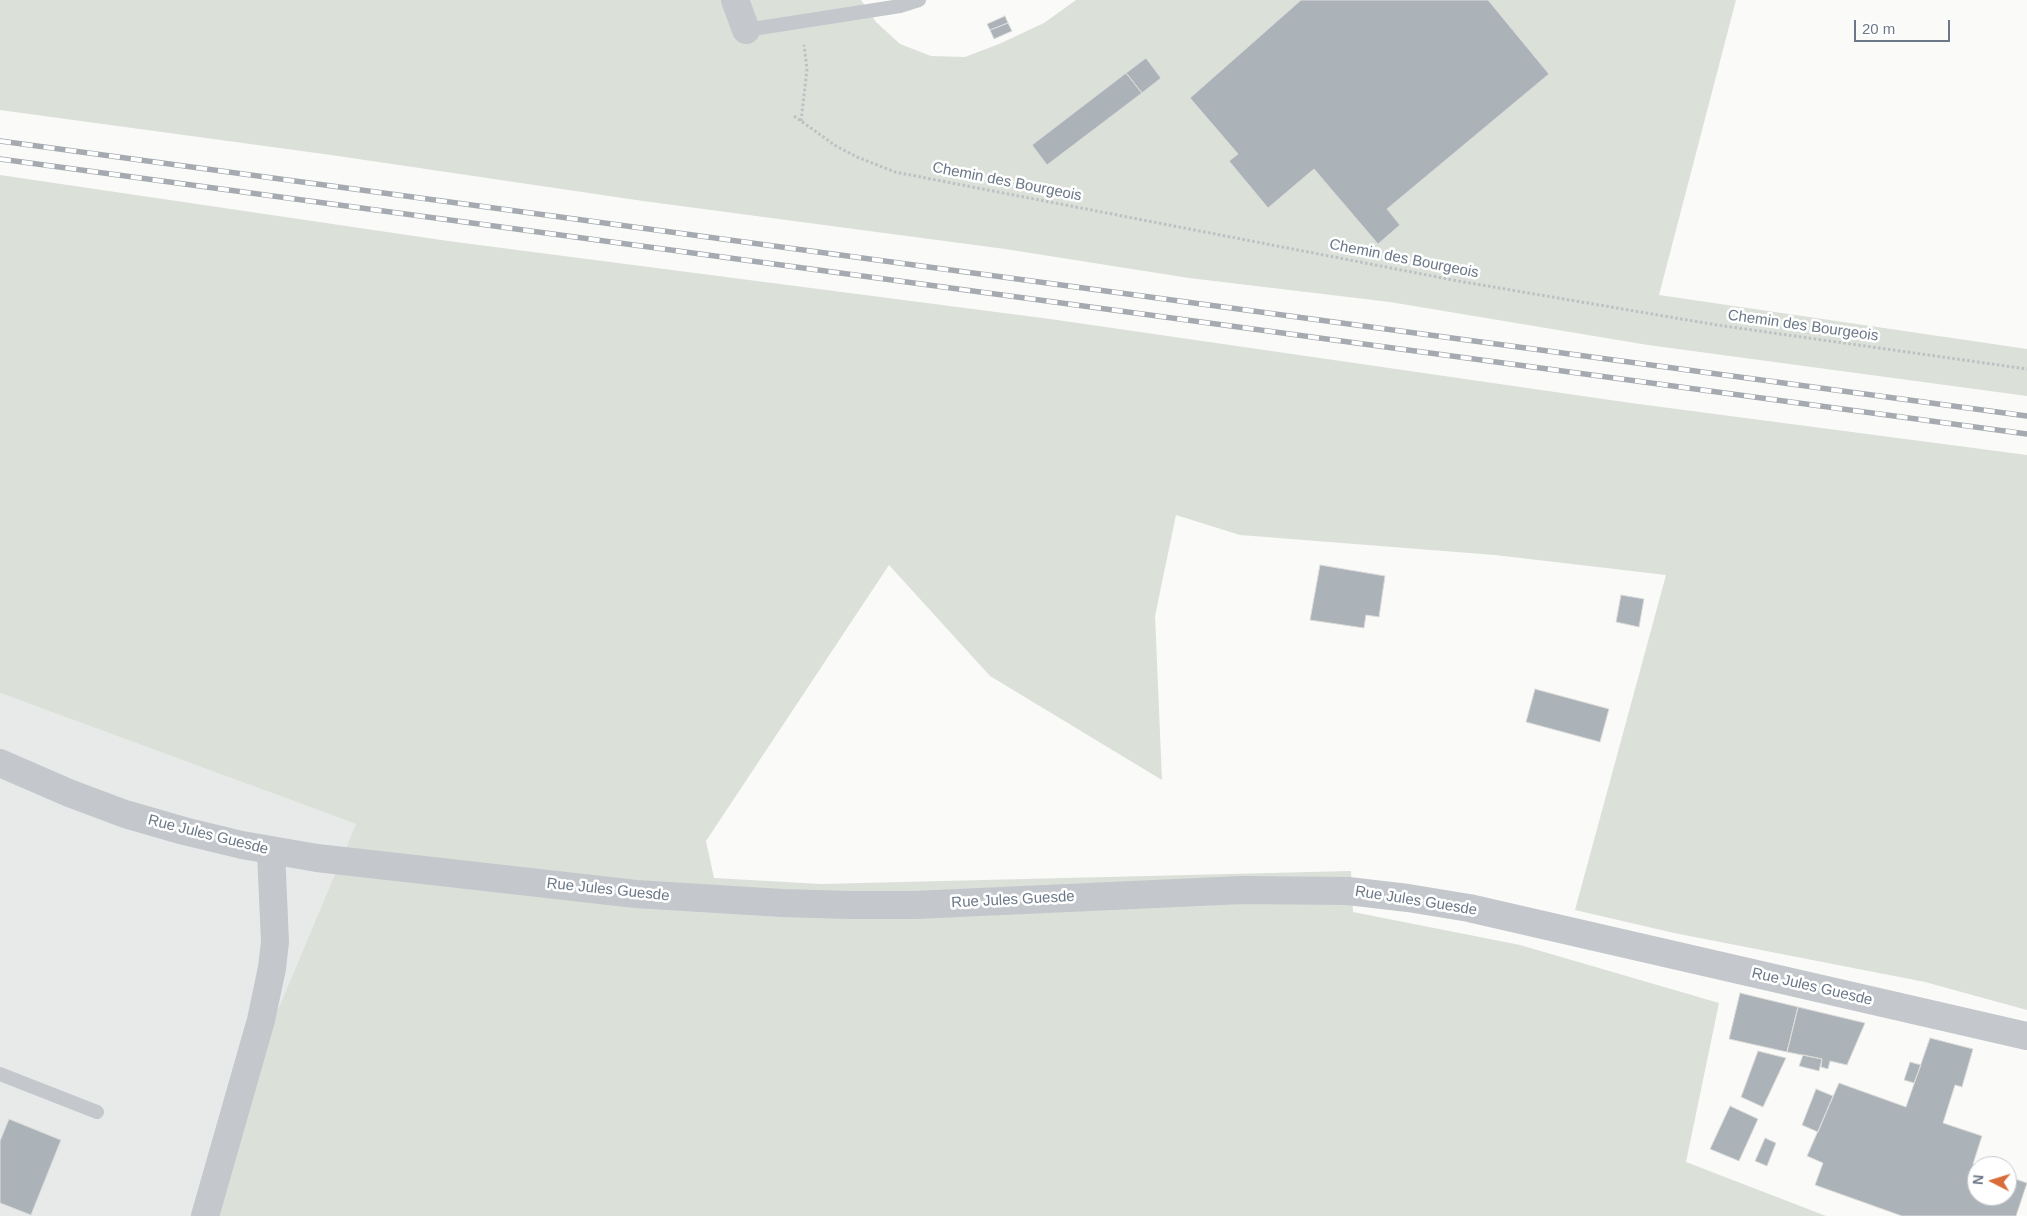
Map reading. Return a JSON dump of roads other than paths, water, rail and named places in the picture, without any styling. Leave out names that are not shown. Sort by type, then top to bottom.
[{"type":"street","points":[[735,0],[746,30]]},
{"type":"street","name":"Rue Jules Guesde","points":[[0,763],[69,793],[125,814],[199,835],[271,851],[316,858],[636,894],[782,903],[915,904],[1242,890],[1330,890],[1375,893],[1469,908],[2027,1036]]},
{"type":"street","points":[[205,1216],[261,1020],[272,968],[275,942],[271,851]]},
{"type":"lane","points":[[746,30],[900,6],[919,0]]},
{"type":"lane","points":[[0,1074],[97,1112]]},
{"type":"railway","points":[[0,141],[2027,416]]},
{"type":"railway","points":[[0,159],[2027,434]]}]
